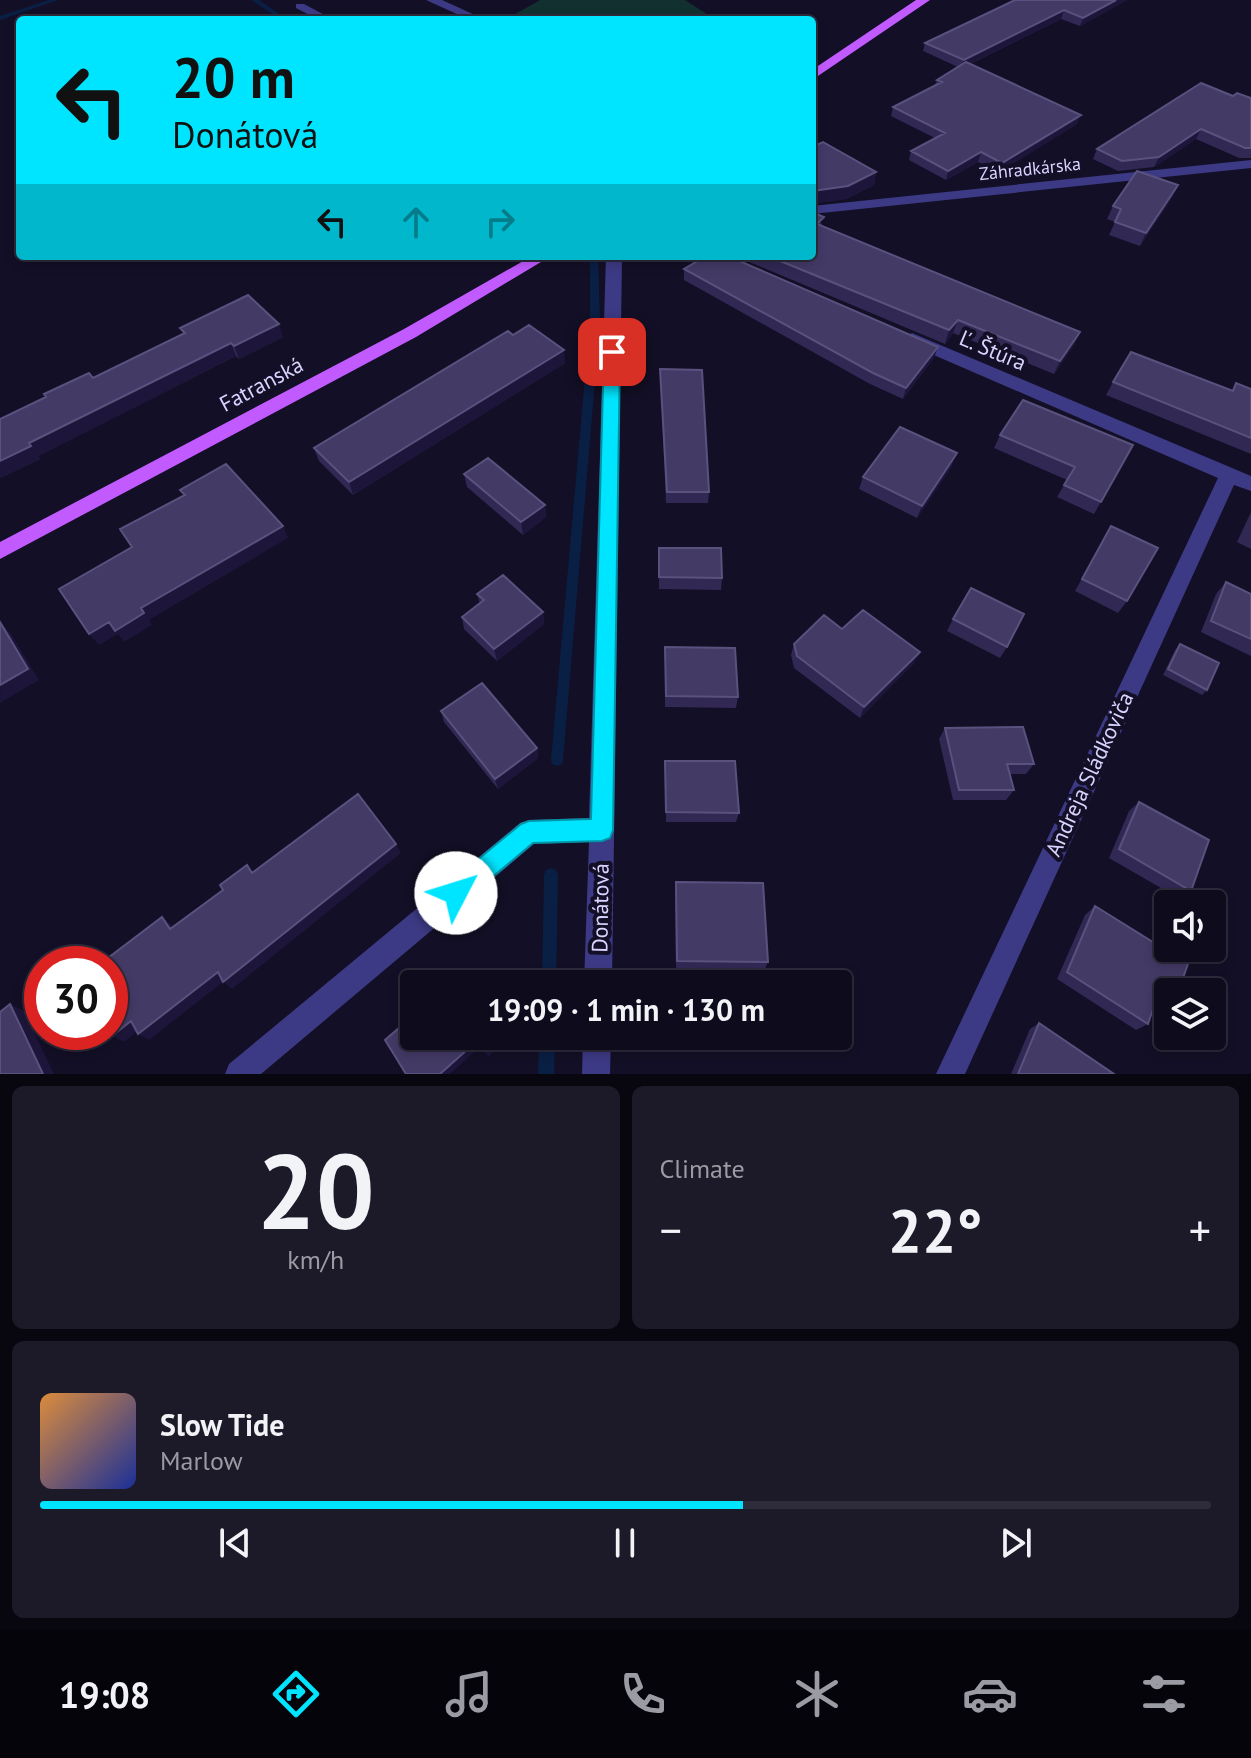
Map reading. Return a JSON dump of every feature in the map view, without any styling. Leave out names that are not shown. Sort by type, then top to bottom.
[{"type":"main road","points":[[816,73],[924,0]]},
{"type":"main road","name":"Fatranská","points":[[0,551],[410,333],[536,260]]},
{"type":"street","points":[[313,0],[300,6],[320,16]]},
{"type":"street","points":[[432,0],[470,16]]},
{"type":"street","name":"Záhradkárska","points":[[816,210],[1250,165]]},
{"type":"street","name":"Donátová","points":[[598,970],[614,260]]},
{"type":"street","name":"Ľ. Štúra","points":[[893,331],[1240,479]]},
{"type":"street","name":"Andreja Sládkoviča","points":[[950,1074],[1240,479]]},
{"type":"street","points":[[239,1074],[529,832],[602,830]]},
{"type":"street","points":[[596,1074],[597,1050]]},
{"type":"green space","points":[[540,0],[685,0],[710,16],[512,16]]},
{"type":"building","points":[[1015,0],[1116,0],[1083,18],[1064,10],[964,60],[925,43]]},
{"type":"building","points":[[966,62],[1081,115],[1002,163],[981,152],[948,171],[911,151],[945,133],[893,107],[942,82],[937,80]]},
{"type":"building","points":[[1201,83],[1233,96],[1237,93],[1251,98],[1251,148],[1201,129],[1159,157],[1122,161],[1097,149]]},
{"type":"building","points":[[823,142],[876,172],[848,186],[816,190],[816,145]]},
{"type":"building","points":[[1137,171],[1178,185],[1146,233],[1115,222],[1121,209],[1113,206]]},
{"type":"building","points":[[816,214],[824,217],[817,224],[1080,332],[1060,361],[958,320],[949,330],[778,260],[816,260]]},
{"type":"building","points":[[699,260],[737,260],[938,347],[906,388],[684,269]]},
{"type":"building","points":[[248,295],[279,324],[234,346],[231,343],[29,443],[31,446],[0,461],[0,419],[89,373],[93,378],[185,333],[180,328]]},
{"type":"building","points":[[529,325],[564,350],[349,482],[314,448],[508,331],[513,335]]},
{"type":"building","points":[[1131,352],[1233,391],[1236,383],[1251,389],[1251,438],[1113,382]]},
{"type":"building","points":[[660,369],[702,370],[709,492],[667,492]]},
{"type":"building","points":[[1023,400],[1133,445],[1101,502],[1064,485],[1075,467],[1000,435]]},
{"type":"building","points":[[900,427],[957,453],[922,506],[863,477]]},
{"type":"building","points":[[488,458],[545,505],[521,522],[464,474]]},
{"type":"building","points":[[226,464],[283,526],[141,608],[144,613],[115,631],[109,622],[89,634],[59,589],[132,547],[120,529],[185,495],[180,490]]},
{"type":"building","points":[[1111,526],[1158,548],[1127,601],[1082,579]]},
{"type":"building","points":[[659,548],[721,548],[722,578],[659,577]]},
{"type":"building","points":[[503,575],[543,612],[494,649],[462,617],[484,600],[477,594]]},
{"type":"building","points":[[1226,582],[1251,594],[1251,639],[1211,621]]},
{"type":"building","points":[[971,588],[1024,614],[1007,647],[953,619]]},
{"type":"building","points":[[863,610],[920,652],[864,707],[797,656],[794,644],[824,615],[842,629]]},
{"type":"building","points":[[0,622],[28,669],[0,685]]},
{"type":"building","points":[[1180,644],[1219,663],[1207,690],[1168,669]]},
{"type":"building","points":[[665,647],[735,648],[738,697],[666,696]]},
{"type":"building","points":[[482,683],[537,748],[495,779],[441,711]]},
{"type":"building","points":[[1023,727],[1034,764],[1007,764],[1014,790],[959,790],[945,728]]},
{"type":"building","points":[[665,761],[735,761],[739,813],[666,812]]},
{"type":"building","points":[[358,794],[396,844],[223,982],[218,972],[138,1034],[131,1021],[128,1023],[128,946],[124,946],[162,917],[170,929],[223,890],[220,885],[247,865],[252,873]]},
{"type":"building","points":[[1139,802],[1209,840],[1191,890],[1119,849]]},
{"type":"building","points":[[676,882],[763,883],[768,962],[677,961]]},
{"type":"building","points":[[1095,906],[1154,943],[1154,962],[1188,964],[1183,978],[1154,978],[1154,1006],[1148,1024],[1067,972]]},
{"type":"building","points":[[10,1004],[24,1034],[24,1050],[32,1050],[43,1074],[0,1074],[0,1012]]},
{"type":"building","points":[[1039,1023],[1114,1074],[1018,1074]]},
{"type":"building","points":[[400,1027],[400,1050],[467,1050],[440,1074],[406,1074],[385,1040]]},
{"type":"waterway","points":[[0,18],[55,0]]},
{"type":"waterway","points":[[255,0],[279,16]]},
{"type":"waterway","points":[[557,760],[595,321],[594,260]]},
{"type":"waterway","points":[[549,970],[551,875]]},
{"type":"waterway","points":[[546,1074],[547,1050]]},
{"type":"route","points":[[456,893],[529,832],[602,830],[612,352]]}]
